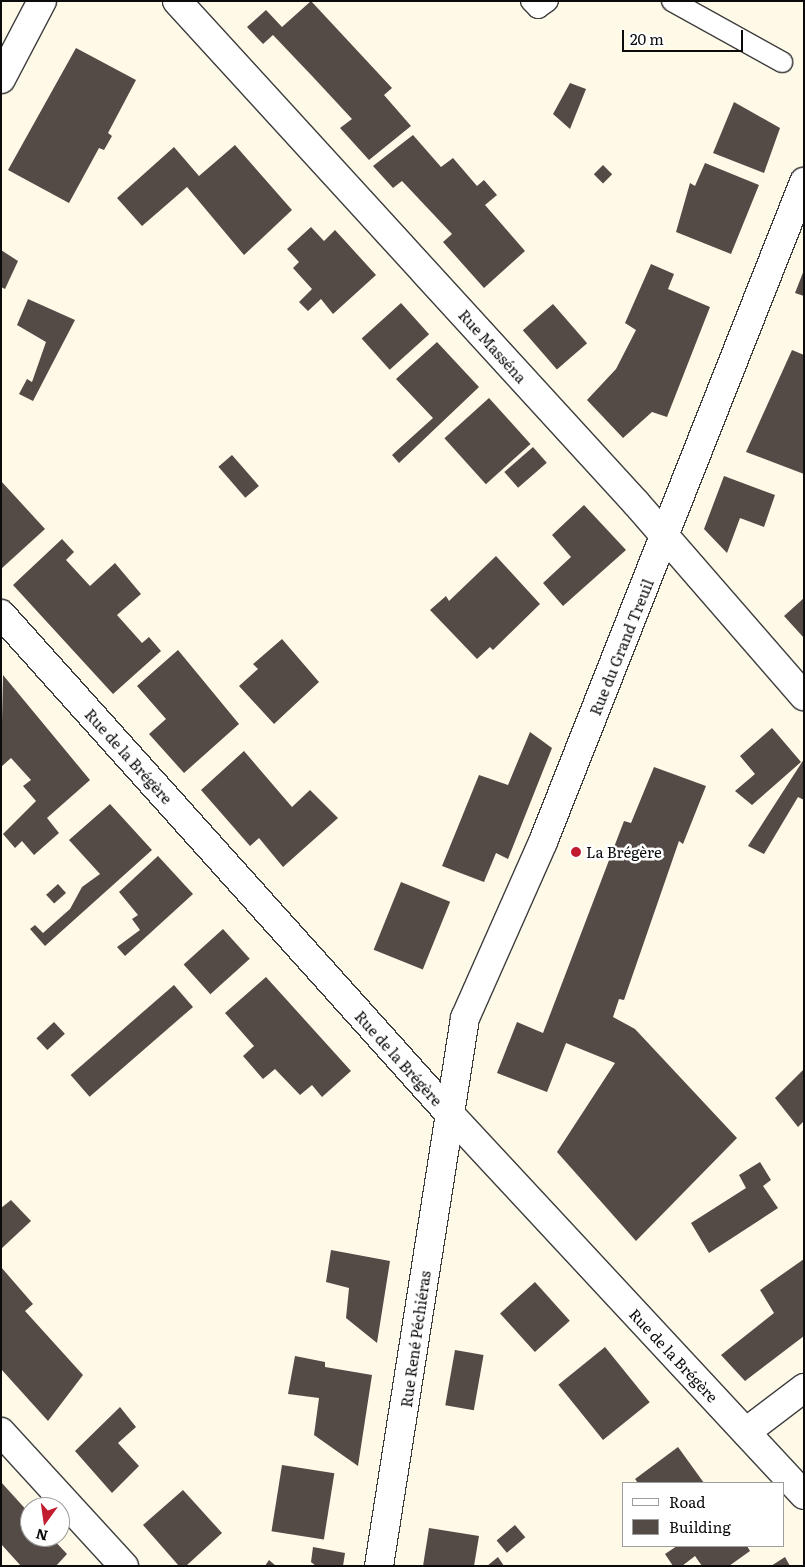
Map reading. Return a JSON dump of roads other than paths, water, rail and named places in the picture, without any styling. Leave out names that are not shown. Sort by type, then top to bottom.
[{"type":"street","points":[[1,79],[42,1]]},
{"type":"street","name":"Rue Masséna","points":[[177,1],[666,537],[804,696]]},
{"type":"street","name":"Rue du Grand Treuil","points":[[448,1112],[465,1018],[544,842],[666,537],[804,182]]},
{"type":"street","name":"Rue de la Brégère","points":[[1,614],[448,1112],[804,1495]]},
{"type":"street","name":"Rue René Péchiéras","points":[[379,1566],[448,1112]]},
{"type":"street","points":[[746,1432],[804,1388]]},
{"type":"street","points":[[1,1432],[124,1566]]},
{"type":"lane","points":[[531,1],[538,8],[548,1]]},
{"type":"lane","points":[[672,1],[782,62]]},
{"type":"place","name":"La Brégère","points":[[576,852]]}]
